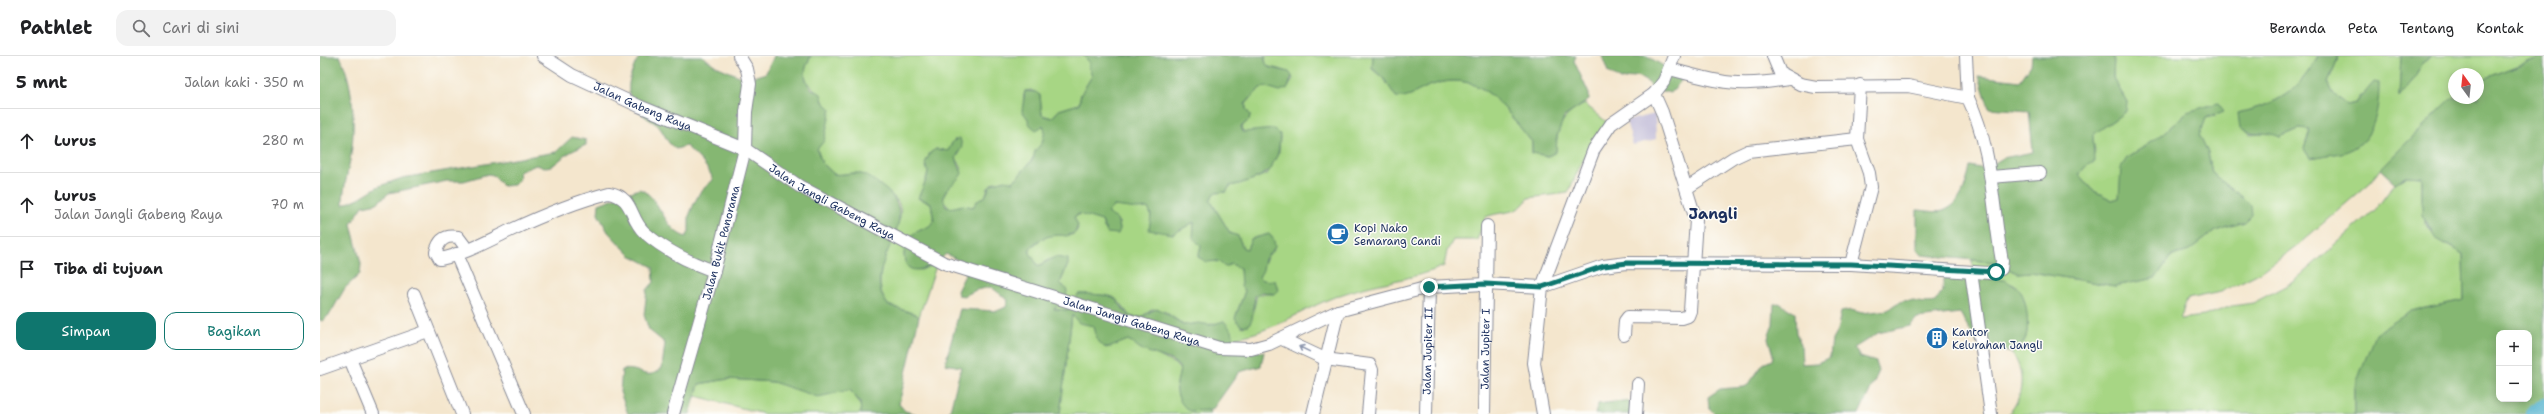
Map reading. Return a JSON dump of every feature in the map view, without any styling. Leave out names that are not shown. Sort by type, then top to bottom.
[{"type":"street","name":"Jalan Gabeng Raya","points":[[543,56],[572,75],[639,106],[745,149]]},
{"type":"street","name":"Jalan Bukit Panorama","points":[[673,414],[714,271],[745,149],[746,112],[750,84],[747,69],[739,56]]},
{"type":"street","points":[[1543,414],[1534,363],[1542,287],[1594,149],[1611,124],[1654,94],[1670,69],[1674,56]]},
{"type":"street","points":[[1773,56],[1776,66],[1788,79],[1800,84],[1816,87],[1860,85],[1908,86],[1968,98]]},
{"type":"street","points":[[1542,287],[1604,266],[1627,263],[1851,264],[1972,272],[1996,272],[2002,266],[1991,177],[1980,128],[1968,98],[1966,56]]},
{"type":"street","points":[[1670,69],[1720,83],[1741,85],[1788,79]]},
{"type":"street","points":[[1851,264],[1871,187],[1869,173],[1857,139],[1860,85]]},
{"type":"street","points":[[1624,335],[1625,321],[1630,317],[1682,318],[1688,316],[1692,263],[1697,226],[1687,188],[1654,94]]},
{"type":"street","points":[[1687,188],[1733,158],[1748,151],[1857,139]]},
{"type":"street","name":"Jalan Jangli Gabeng Raya","points":[[745,149],[799,186],[944,263],[1219,348],[1251,349],[1282,338],[1338,311],[1429,287],[1485,284],[1542,287]]},
{"type":"street","points":[[1991,177],[2040,173]]},
{"type":"street","points":[[467,249],[458,236],[443,238],[438,244],[436,252],[440,259],[456,254],[535,219],[609,193],[619,194],[627,202],[642,230],[652,238],[692,263],[714,271]]},
{"type":"street","name":"Jalan Jupiter I","points":[[1484,414],[1487,226]]},
{"type":"street","points":[[456,254],[524,414]]},
{"type":"street","points":[[1972,272],[1991,414]]},
{"type":"street","name":"Jalan Jupiter II","points":[[1426,414],[1429,287]]},
{"type":"street","points":[[414,294],[462,414]]},
{"type":"street","points":[[1313,414],[1325,359],[1338,311]]},
{"type":"street","points":[[320,369],[428,331]]},
{"type":"street","points":[[1282,338],[1325,359],[1370,365],[1372,370],[1368,414]]},
{"type":"street","points":[[350,359],[373,414]]},
{"type":"street","points":[[1636,414],[1638,384]]},
{"type":"shaded area","points":[[1655,114],[1656,139],[1633,145],[1626,121]]},
{"type":"green space","points":[[320,56],[340,56],[348,78],[352,101],[353,136],[343,205],[359,198],[377,187],[402,178],[556,152],[572,137],[586,140],[586,145],[570,152],[552,165],[546,167],[536,165],[519,172],[520,178],[514,185],[503,186],[493,175],[488,174],[464,181],[447,181],[389,193],[377,203],[363,206],[351,224],[361,264],[360,274],[345,288],[330,314],[322,321],[320,320]]},
{"type":"green space","points":[[641,56],[702,56],[716,66],[746,79],[766,73],[774,56],[811,56],[805,72],[806,79],[811,88],[821,94],[823,102],[831,109],[824,141],[817,149],[822,163],[834,174],[858,173],[867,176],[884,188],[896,201],[899,215],[897,229],[880,274],[880,290],[888,305],[915,314],[919,317],[899,404],[905,411],[916,414],[861,414],[860,402],[850,390],[818,397],[773,382],[728,379],[699,384],[690,414],[628,414],[620,392],[622,370],[628,369],[647,374],[656,372],[662,368],[665,343],[649,330],[644,315],[647,290],[654,282],[653,267],[630,255],[608,232],[598,214],[599,204],[639,189],[646,192],[652,198],[672,227],[678,233],[686,237],[689,232],[689,216],[693,206],[700,192],[713,180],[706,166],[694,153],[686,146],[676,149],[673,147],[658,126],[641,113],[633,104],[629,93],[629,82],[635,64]]},
{"type":"green space","points":[[811,56],[1084,56],[1090,62],[1092,76],[1081,94],[1079,104],[1059,110],[1052,118],[1042,115],[1040,95],[1031,90],[1025,91],[1023,100],[1029,124],[1045,128],[1045,134],[1039,149],[1013,182],[994,182],[988,188],[985,197],[977,201],[973,207],[950,208],[943,200],[947,187],[962,168],[956,158],[959,154],[955,139],[948,151],[936,149],[929,154],[928,173],[919,199],[931,203],[934,221],[928,227],[918,230],[904,253],[905,262],[912,269],[921,270],[937,263],[919,317],[915,314],[888,305],[881,291],[880,277],[883,263],[899,222],[900,211],[898,202],[867,176],[858,173],[834,174],[822,163],[817,149],[825,136],[827,115],[820,94],[811,86],[806,78],[806,69]]},
{"type":"green space","points":[[1084,56],[1265,56],[1265,61],[1268,67],[1289,72],[1292,76],[1288,88],[1280,91],[1267,87],[1260,88],[1245,104],[1250,115],[1249,120],[1241,127],[1243,132],[1274,129],[1280,134],[1278,153],[1272,163],[1272,168],[1252,180],[1230,186],[1226,192],[1214,193],[1210,200],[1230,233],[1238,236],[1243,248],[1247,249],[1251,239],[1269,234],[1274,240],[1275,247],[1265,259],[1263,270],[1259,277],[1262,280],[1275,281],[1279,290],[1275,294],[1262,292],[1255,296],[1252,319],[1249,325],[1241,326],[1235,318],[1245,291],[1241,286],[1240,268],[1231,264],[1225,267],[1218,261],[1207,262],[1198,257],[1201,246],[1193,238],[1194,222],[1173,234],[1149,230],[1151,215],[1148,208],[1138,209],[1114,206],[1107,213],[1117,219],[1120,229],[1118,234],[1107,233],[1102,221],[1079,214],[1074,217],[1078,225],[1075,233],[1066,236],[1056,235],[1045,238],[1032,246],[1029,251],[1038,266],[1055,257],[1068,259],[1068,264],[1060,283],[1067,290],[1066,298],[1054,309],[1067,310],[1078,294],[1090,294],[1114,298],[1129,316],[1136,318],[1139,318],[1153,310],[1159,309],[1184,325],[1199,323],[1210,325],[1224,321],[1232,331],[1234,349],[1264,352],[1261,366],[1239,372],[1212,410],[1189,411],[1178,397],[1177,384],[1180,370],[1176,364],[1141,349],[1128,340],[1111,347],[1104,347],[1097,340],[1094,326],[1079,323],[1072,315],[1060,414],[949,414],[961,367],[945,364],[960,309],[997,311],[1006,307],[1008,300],[991,287],[976,290],[964,296],[958,295],[957,291],[965,275],[964,263],[946,254],[936,262],[922,269],[916,270],[910,268],[906,264],[904,254],[907,241],[913,234],[928,227],[934,221],[931,203],[918,198],[928,173],[925,163],[931,152],[936,149],[948,151],[953,141],[960,138],[962,146],[956,158],[962,173],[944,195],[946,206],[950,208],[963,205],[973,207],[979,199],[985,197],[991,184],[1005,180],[1013,182],[1033,159],[1035,151],[1042,143],[1045,131],[1043,126],[1036,130],[1029,124],[1028,119],[1022,111],[1025,91],[1036,92],[1040,96],[1042,115],[1052,118],[1059,110],[1079,104],[1081,94],[1092,76],[1089,62]]},
{"type":"green space","points":[[1265,56],[1373,56],[1372,69],[1384,79],[1396,96],[1401,97],[1432,85],[1450,81],[1465,82],[1479,87],[1502,105],[1512,117],[1532,142],[1532,153],[1548,156],[1556,152],[1559,129],[1562,123],[1570,113],[1585,104],[1609,124],[1581,164],[1568,193],[1528,198],[1520,208],[1510,212],[1486,217],[1477,240],[1453,240],[1447,251],[1444,266],[1420,275],[1358,289],[1332,298],[1262,331],[1232,338],[1232,331],[1214,323],[1195,326],[1184,325],[1164,311],[1153,309],[1141,317],[1131,317],[1120,303],[1113,297],[1106,295],[1079,294],[1067,310],[1053,309],[1059,303],[1064,286],[1060,284],[1068,264],[1048,260],[1038,266],[1030,256],[1030,249],[1039,241],[1049,236],[1056,234],[1074,234],[1078,228],[1074,217],[1081,214],[1102,221],[1104,228],[1120,229],[1119,222],[1107,213],[1112,207],[1116,206],[1137,208],[1146,207],[1150,210],[1151,218],[1180,230],[1194,222],[1195,240],[1201,246],[1198,257],[1208,261],[1231,264],[1240,268],[1241,281],[1245,291],[1236,315],[1241,326],[1244,327],[1253,313],[1257,294],[1275,294],[1275,281],[1262,280],[1259,277],[1266,259],[1274,250],[1274,240],[1269,234],[1251,239],[1247,249],[1243,248],[1238,236],[1230,233],[1210,200],[1214,193],[1226,192],[1230,186],[1249,181],[1268,173],[1279,152],[1280,137],[1274,129],[1248,133],[1242,130],[1243,125],[1249,120],[1250,115],[1246,109],[1246,104],[1260,88],[1267,87],[1278,90],[1288,88],[1293,78],[1286,71],[1266,66]]},
{"type":"green space","points":[[1373,56],[1576,56],[1574,61],[1589,94],[1589,100],[1564,117],[1557,136],[1556,152],[1548,156],[1532,153],[1532,142],[1512,117],[1491,95],[1479,87],[1465,82],[1450,81],[1432,85],[1406,97],[1396,97],[1384,79],[1372,68]]},
{"type":"green space","points":[[1602,56],[1647,56],[1680,76],[1681,81],[1670,93],[1652,88],[1649,83],[1637,76],[1621,80],[1608,72]]},
{"type":"green space","points":[[2032,56],[2114,56],[2113,78],[2127,102],[2126,111],[2093,135],[2094,162],[2085,167],[2079,175],[2092,190],[2112,200],[2119,198],[2121,167],[2127,158],[2163,134],[2187,112],[2218,103],[2224,111],[2206,118],[2200,135],[2208,153],[2212,173],[2251,205],[2252,215],[2245,222],[2215,231],[2189,251],[2170,257],[2156,278],[2115,286],[2031,272],[2017,273],[1994,262],[1922,255],[1917,249],[1917,210],[1940,212],[1950,208],[1959,198],[1965,186],[1970,166],[1985,169],[2003,158],[2033,152],[2029,111],[1989,108],[1979,76],[2020,81],[2031,65]]},
{"type":"green space","points":[[2114,56],[2318,56],[2302,80],[2285,95],[2275,101],[2238,113],[2250,134],[2270,132],[2280,137],[2299,129],[2310,130],[2304,149],[2310,158],[2356,147],[2369,133],[2373,121],[2376,106],[2362,94],[2356,103],[2346,105],[2332,91],[2328,82],[2339,56],[2401,56],[2399,96],[2415,78],[2421,64],[2432,56],[2543,56],[2484,79],[2484,68],[2448,68],[2448,102],[2380,169],[2371,182],[2300,243],[2261,272],[2221,292],[2187,299],[2180,319],[2204,316],[2232,306],[2253,303],[2293,282],[2376,209],[2395,183],[2407,176],[2422,177],[2422,205],[2426,224],[2438,239],[2463,254],[2464,300],[2411,311],[2354,389],[2354,414],[2008,414],[2013,408],[2020,392],[2021,375],[2016,360],[2011,353],[2025,340],[2027,332],[2026,309],[2021,294],[2014,285],[2001,281],[1978,278],[1971,260],[1994,262],[2017,273],[2031,272],[2115,286],[2155,278],[2170,257],[2189,251],[2215,231],[2244,222],[2251,205],[2212,173],[2208,153],[2199,135],[2206,118],[2216,116],[2187,112],[2163,134],[2127,158],[2119,198],[2112,200],[2092,190],[2079,175],[2095,151],[2092,135],[2118,117],[2127,102],[2113,78]]},
{"type":"green space","points":[[2318,56],[2339,56],[2328,82],[2332,91],[2346,105],[2356,103],[2374,82],[2379,83],[2376,116],[2368,135],[2361,143],[2352,149],[2341,153],[2310,158],[2304,149],[2310,130],[2299,129],[2280,137],[2240,129],[2238,113],[2275,101],[2285,95],[2302,80]]},
{"type":"green space","points":[[2401,56],[2432,56],[2421,64],[2415,78],[2399,97]]},
{"type":"green space","points":[[2544,56],[2544,414],[2354,414],[2354,389],[2375,334],[2411,311],[2464,300],[2463,254],[2435,238],[2422,215],[2422,177],[2407,176],[2395,183],[2380,169],[2448,102],[2448,104],[2484,104],[2484,79]]},
{"type":"green space","points":[[1944,275],[2005,280],[2018,289],[2023,296],[2027,315],[2027,334],[2021,345],[2011,353],[1977,343],[1960,313],[1917,318],[1910,326],[1878,333],[1854,348],[1860,357],[1876,362],[1879,371],[1859,414],[1715,414],[1709,408],[1708,397],[1720,389],[1744,387],[1748,385],[1763,364],[1772,360],[1773,355],[1768,338],[1773,324],[1774,304],[1779,303],[1795,313],[1796,333],[1801,344],[1802,364],[1817,363],[1830,357],[1832,340],[1837,331],[1841,312],[1851,310],[1862,313],[1888,310],[1900,302],[1906,301],[1928,303],[1935,302],[1943,290]]},
{"type":"green space","points":[[1072,315],[1082,323],[1094,326],[1097,340],[1106,348],[1128,340],[1175,364],[1180,370],[1176,388],[1185,407],[1187,409],[1210,411],[1210,414],[1060,414]]},
{"type":"green space","points":[[728,379],[773,382],[808,392],[833,393],[850,390],[860,404],[861,414],[764,414],[696,396],[699,384]]},
{"type":"green space","points":[[1628,401],[1636,414],[1595,414],[1598,404]]},
{"type":"waterway","points":[[2535,414],[2544,408]]},
{"type":"place","name":"Kopi Nako Semarang Candi","points":[[1338,234]]},
{"type":"place","name":"Kantor Kelurahan Jangli","points":[[1937,338]]},
{"type":"district","name":"Jangli","points":[[1713,214]]},
{"type":"route","points":[[1429,287],[1485,284],[1542,287],[1604,266],[1627,263],[1851,264],[1989,273],[1996,272]]}]
